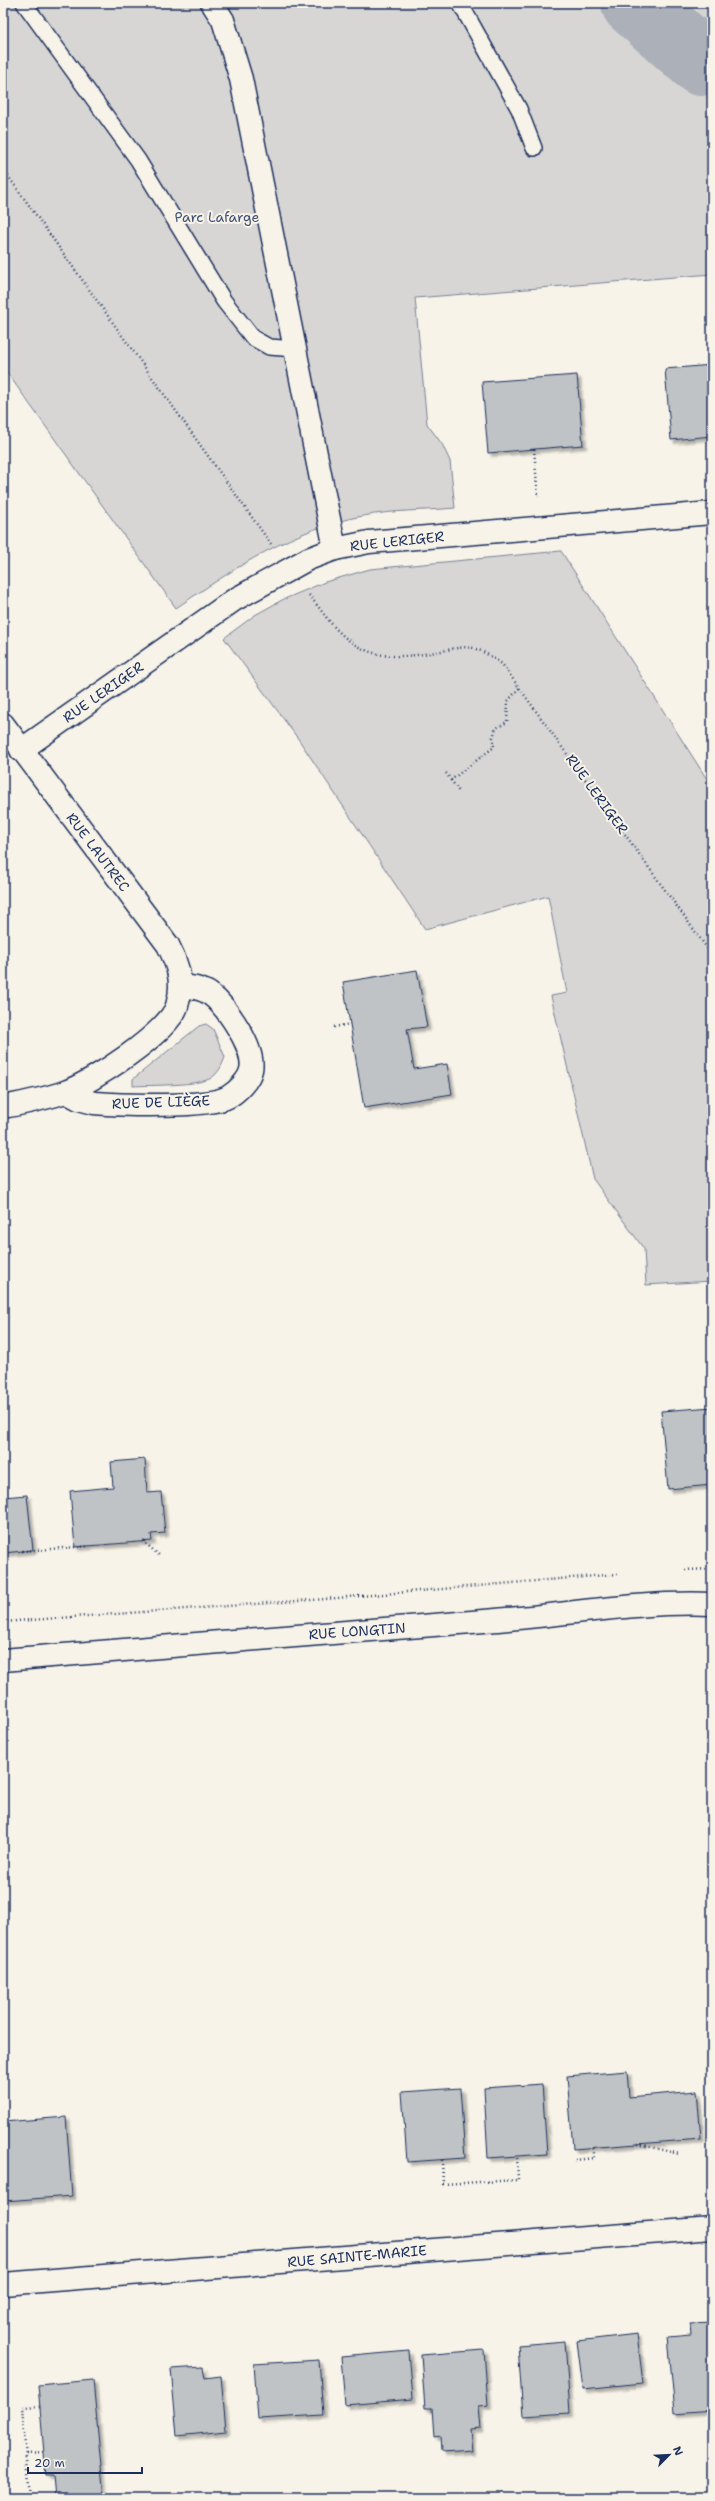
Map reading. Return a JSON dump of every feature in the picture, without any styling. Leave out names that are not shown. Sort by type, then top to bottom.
[{"type":"street","points":[[212,3],[223,20],[241,79],[335,549]]},
{"type":"street","name":"RUE LERIGER","points":[[21,750],[234,600],[289,568],[335,549],[369,542],[712,513]]},
{"type":"street","name":"RUE LAUTREC","points":[[3,724],[168,945],[178,965],[181,986]]},
{"type":"street","points":[[3,1107],[66,1092],[88,1082],[119,1061],[161,1027],[177,1007],[181,986]]},
{"type":"street","name":"RUE DE LIÈGE","points":[[66,1092],[79,1099],[94,1103],[203,1103],[227,1098],[244,1084],[252,1070],[249,1054],[239,1030],[224,1007],[209,993],[195,988],[181,986]]},
{"type":"street","name":"RUE LONGTIN","points":[[3,1660],[514,1619],[646,1606],[685,1603],[712,1604]]},
{"type":"street","name":"RUE SAINTE-MARIE","points":[[3,2284],[712,2228]]},
{"type":"lane","points":[[24,3],[138,160],[224,301],[253,338],[269,347],[296,348]]},
{"type":"lane","points":[[460,3],[519,109],[534,148]]},
{"type":"path","points":[[3,169],[272,546]]},
{"type":"path","points":[[534,449],[540,528]]},
{"type":"path","name":"RUE LERIGER","points":[[305,590],[342,635],[355,644],[392,657],[472,648],[488,654],[502,664],[712,955]]},
{"type":"path","points":[[451,780],[494,747],[493,737],[496,728],[507,722],[508,701],[520,687]]},
{"type":"path","points":[[446,773],[460,793]]},
{"type":"path","points":[[334,1027],[350,1024]]},
{"type":"path","points":[[707,1486],[712,1500]]},
{"type":"path","points":[[143,1541],[160,1556]]},
{"type":"path","points":[[22,1551],[90,1546]]},
{"type":"path","points":[[678,1570],[712,1569]]},
{"type":"path","points":[[3,1622],[325,1599],[624,1573]]},
{"type":"path","points":[[638,2144],[679,2154]]},
{"type":"path","points":[[575,2160],[594,2158],[592,2147]]},
{"type":"path","points":[[442,2160],[443,2184],[518,2180],[517,2156]]},
{"type":"path","points":[[29,2498],[22,2407],[40,2406]]},
{"type":"path","points":[[26,2454],[44,2453]]},
{"type":"green space","name":"Parc Lafarge","points":[[3,3],[712,3],[712,274],[415,298],[427,424],[442,444],[450,461],[455,508],[374,514],[337,522],[312,530],[288,540],[242,565],[176,608],[3,367]]},
{"type":"green space","points":[[561,551],[712,787],[712,1281],[646,1285],[644,1249],[593,1179],[551,996],[567,993],[548,896],[425,929],[299,740],[224,638],[255,615],[282,600],[325,582],[370,569]]},
{"type":"green space","points":[[206,1024],[213,1029],[225,1057],[220,1069],[214,1076],[205,1081],[174,1085],[133,1086],[133,1079],[199,1026]]},
{"type":"building","points":[[712,365],[712,436],[671,440],[665,369]]},
{"type":"building","points":[[577,375],[583,445],[488,453],[482,382]]},
{"type":"building","points":[[417,970],[427,1027],[407,1029],[414,1069],[447,1064],[452,1094],[364,1108],[343,982]]},
{"type":"building","points":[[712,1407],[712,1485],[668,1489],[661,1411]]},
{"type":"building","points":[[145,1459],[147,1493],[161,1492],[165,1533],[151,1534],[152,1541],[75,1547],[70,1491],[113,1487],[111,1462]]},
{"type":"building","points":[[27,1495],[33,1550],[3,1553],[3,1497]]},
{"type":"building","points":[[627,2071],[629,2097],[697,2091],[701,2139],[573,2149],[567,2076]]},
{"type":"building","points":[[542,2084],[547,2154],[488,2158],[484,2088]]},
{"type":"building","points":[[460,2088],[465,2158],[407,2162],[402,2092]]},
{"type":"building","points":[[66,2117],[72,2196],[4,2201],[3,2122]]},
{"type":"building","points":[[712,2323],[712,2410],[675,2413],[668,2337],[691,2335],[690,2324]]},
{"type":"building","points":[[637,2334],[643,2383],[583,2389],[577,2341]]},
{"type":"building","points":[[565,2341],[570,2413],[523,2416],[518,2345]]},
{"type":"building","points":[[484,2350],[488,2405],[478,2406],[480,2429],[470,2430],[472,2450],[442,2452],[441,2436],[434,2437],[432,2408],[425,2408],[421,2355]]},
{"type":"building","points":[[409,2351],[413,2399],[345,2405],[341,2357]]},
{"type":"building","points":[[319,2360],[323,2415],[258,2419],[254,2364]]},
{"type":"building","points":[[203,2367],[205,2378],[221,2376],[226,2431],[177,2436],[171,2369]]},
{"type":"building","points":[[93,2380],[104,2498],[55,2498],[53,2476],[46,2476],[38,2385]]},
{"type":"waterway","points":[[635,3],[702,62],[712,60]]}]
